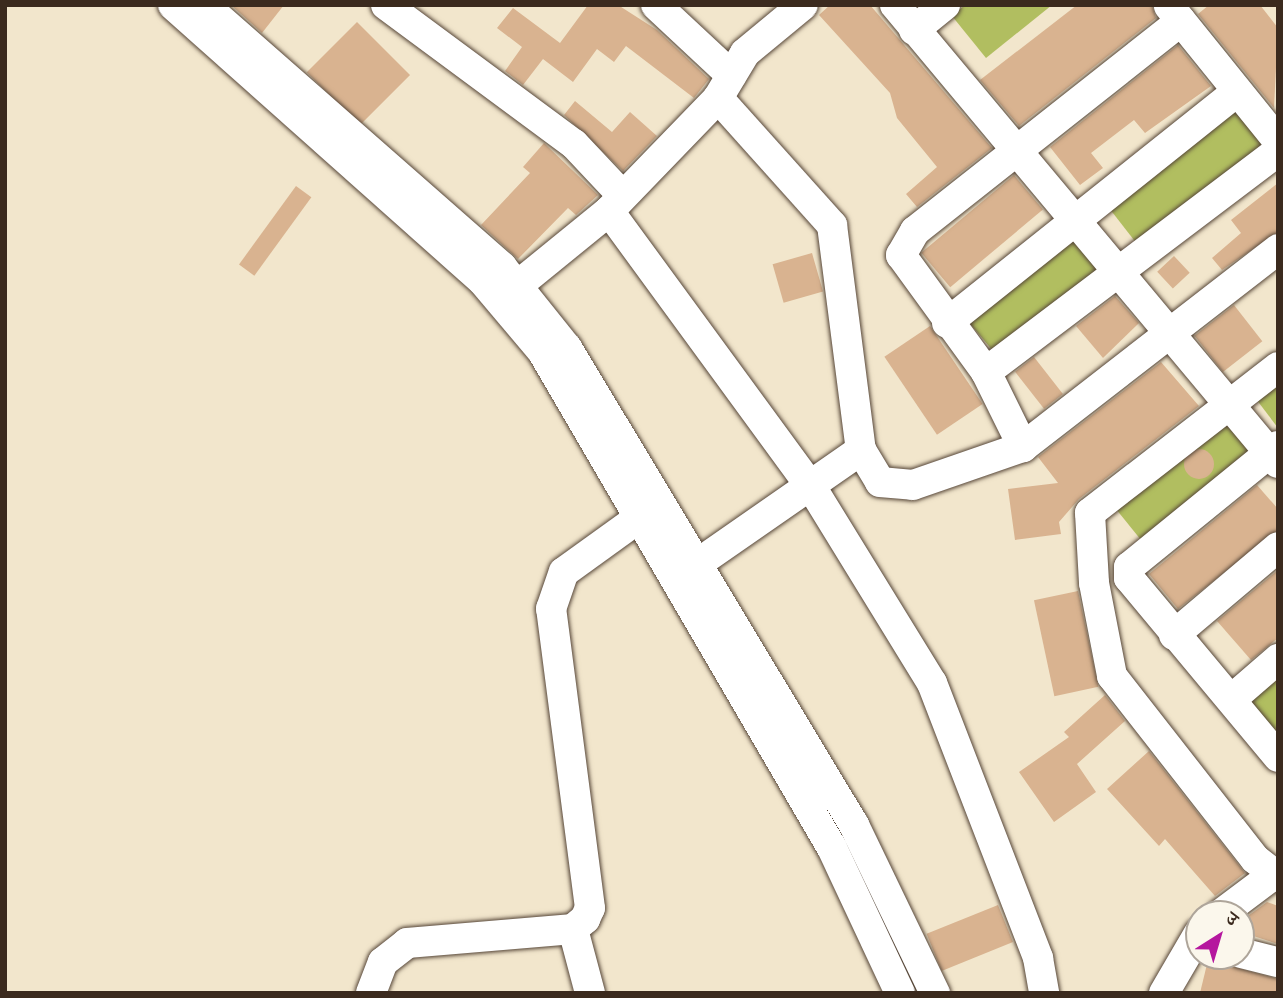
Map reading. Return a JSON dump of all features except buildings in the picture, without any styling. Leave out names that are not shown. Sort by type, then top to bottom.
[{"type":"street","points":[[173,5],[482,280],[542,351],[832,848],[900,993]]},
{"type":"street","points":[[204,5],[517,286],[567,348],[854,825],[935,993]]},
{"type":"street","points":[[386,5],[574,145],[812,488],[951,722],[1038,958],[1044,993]]},
{"type":"street","points":[[656,5],[832,225],[861,450],[880,482],[902,487],[1023,447],[1166,330],[1278,249]]},
{"type":"street","points":[[517,286],[616,204],[724,87],[760,37],[803,5]]},
{"type":"street","points":[[895,5],[1166,330],[1275,454],[1129,567],[1129,578],[1174,635],[1233,698],[1277,755]]},
{"type":"street","points":[[914,30],[945,5]]},
{"type":"street","points":[[1023,447],[986,372],[947,323],[901,248],[1175,13],[1278,141]]},
{"type":"street","points":[[947,323],[1072,217],[1236,92]]},
{"type":"street","points":[[986,372],[1117,268],[1278,151]]},
{"type":"street","points":[[1241,900],[1275,876],[1119,687],[1106,661],[1094,583],[1094,505],[1278,367]]},
{"type":"street","points":[[697,564],[812,488],[861,450]]},
{"type":"street","points":[[371,993],[383,962],[407,943],[573,929],[590,908],[564,730],[554,587],[564,572],[639,518]]},
{"type":"street","points":[[1174,635],[1278,547]]},
{"type":"street","points":[[1233,698],[1278,659]]},
{"type":"street","points":[[573,929],[590,993]]},
{"type":"street","points":[[1255,956],[1278,962]]},
{"type":"street","points":[[1164,993],[1185,958]]},
{"type":"green space","points":[[965,5],[1052,5],[986,58],[952,16]]},
{"type":"green space","points":[[1233,102],[1267,145],[1138,246],[1105,202]]},
{"type":"green space","points":[[1074,225],[1109,267],[1000,359],[964,317]]},
{"type":"green space","points":[[1278,376],[1278,428],[1253,395]]},
{"type":"green space","points":[[1223,414],[1254,452],[1143,542],[1112,504]]},
{"type":"green space","points":[[1278,670],[1278,736],[1246,696]]}]
